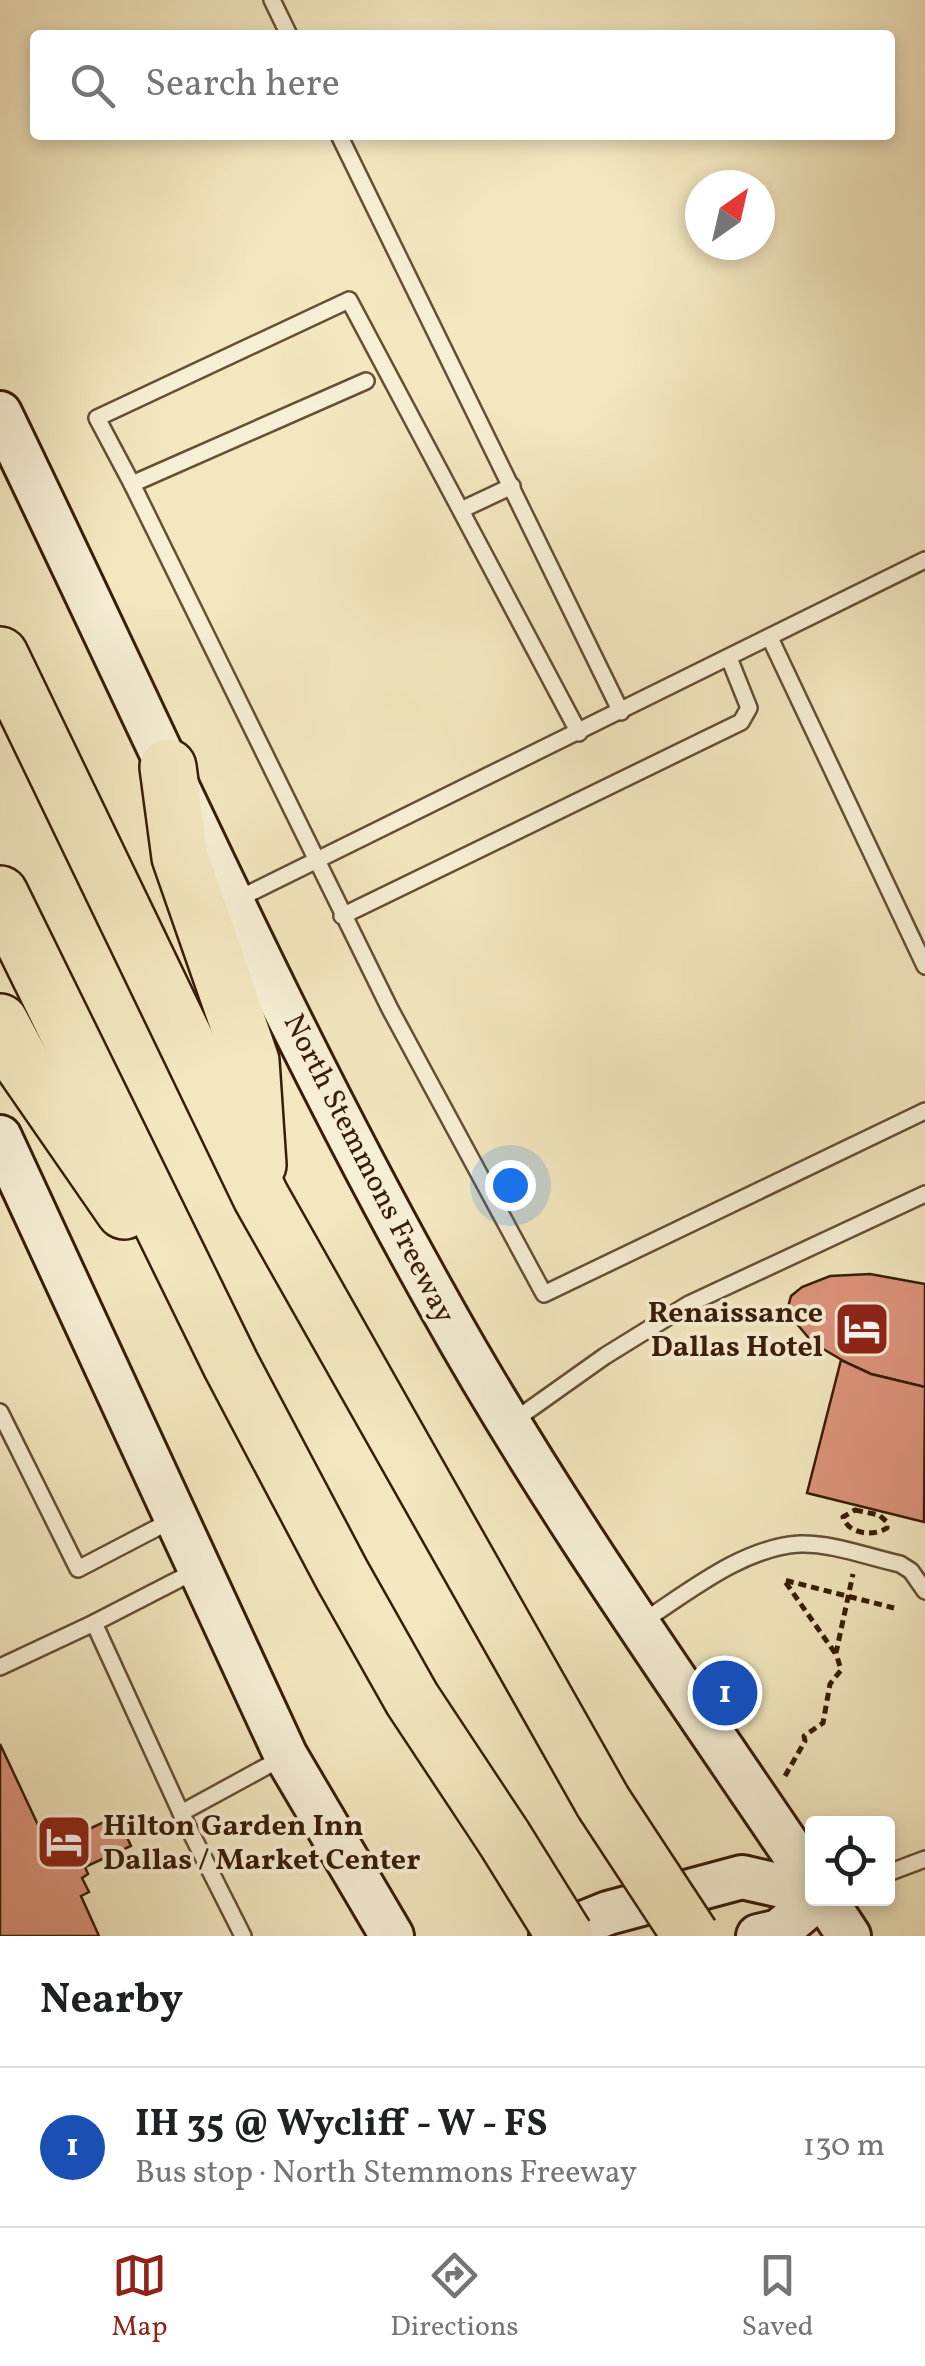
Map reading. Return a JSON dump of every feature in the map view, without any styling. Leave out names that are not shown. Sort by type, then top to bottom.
[{"type":"highway","points":[[0,655],[260,1198],[604,1802],[691,1936]]},
{"type":"highway","points":[[168,767],[180,856],[250,1061],[260,1198]]},
{"type":"highway","points":[[0,894],[231,1366],[342,1575],[412,1699],[565,1936]]},
{"type":"highway","points":[[0,1022],[23,1065],[231,1366]]},
{"type":"main road","name":"North Stemmons Freeway","points":[[0,413],[168,767],[391,1216],[509,1424],[805,1871]]},
{"type":"main road","points":[[2,1148],[286,1756],[392,1936]]},
{"type":"main road","points":[[551,1936],[608,1913],[742,1877],[805,1891]]},
{"type":"main road","points":[[758,1936],[779,1931],[811,1906]]},
{"type":"main road","points":[[827,1906],[849,1936]]},
{"type":"lane","points":[[272,0],[287,30]]},
{"type":"lane","points":[[341,140],[621,712]]},
{"type":"lane","points":[[578,732],[349,300],[97,418],[342,916],[544,1294],[925,1111]]},
{"type":"lane","points":[[132,484],[366,382]]},
{"type":"lane","points":[[461,510],[512,486]]},
{"type":"lane","points":[[234,901],[925,560]]},
{"type":"lane","points":[[770,638],[925,966]]},
{"type":"lane","points":[[342,916],[741,722],[749,708],[729,658]]},
{"type":"lane","points":[[509,1424],[605,1356],[689,1304],[925,1194]]},
{"type":"lane","points":[[0,1412],[78,1569],[174,1518]]},
{"type":"lane","points":[[639,1624],[720,1573],[771,1550],[815,1545],[900,1564],[911,1571],[925,1591]]},
{"type":"lane","points":[[0,1667],[199,1570]]},
{"type":"lane","points":[[94,1622],[242,1936]]},
{"type":"lane","points":[[181,1813],[286,1756]]},
{"type":"lane","points":[[895,1870],[925,1859]]},
{"type":"path","points":[[868,1509],[887,1527],[876,1534],[862,1532],[844,1523],[842,1517],[848,1511],[868,1509]]},
{"type":"path","points":[[836,1653],[862,1532]]},
{"type":"path","points":[[782,1782],[805,1741],[804,1736],[823,1723],[830,1684],[840,1670],[836,1653],[784,1580],[894,1608]]},
{"type":"building","name":"Renaissance Dallas Hotel","points":[[870,1274],[925,1284],[925,1387],[871,1374],[847,1363],[813,1343],[791,1317],[791,1296],[802,1287],[830,1276]]},
{"type":"building","points":[[841,1360],[871,1374],[925,1387],[924,1522],[807,1493]]},
{"type":"building","name":"Hilton Garden Inn Dallas / Market Center","points":[[0,1744],[39,1827],[54,1819],[61,1835],[69,1832],[72,1837],[117,1816],[131,1846],[85,1867],[88,1874],[82,1878],[89,1892],[81,1896],[99,1936],[0,1936]]},
{"type":"place","name":"Renaissance Dallas Hotel","points":[[862,1329]]},
{"type":"place","name":"IH 35 @ Wycliff - W - FS","points":[[725,1693]]},
{"type":"place","name":"Hilton Garden Inn Dallas / Market Center","points":[[64,1842]]}]
